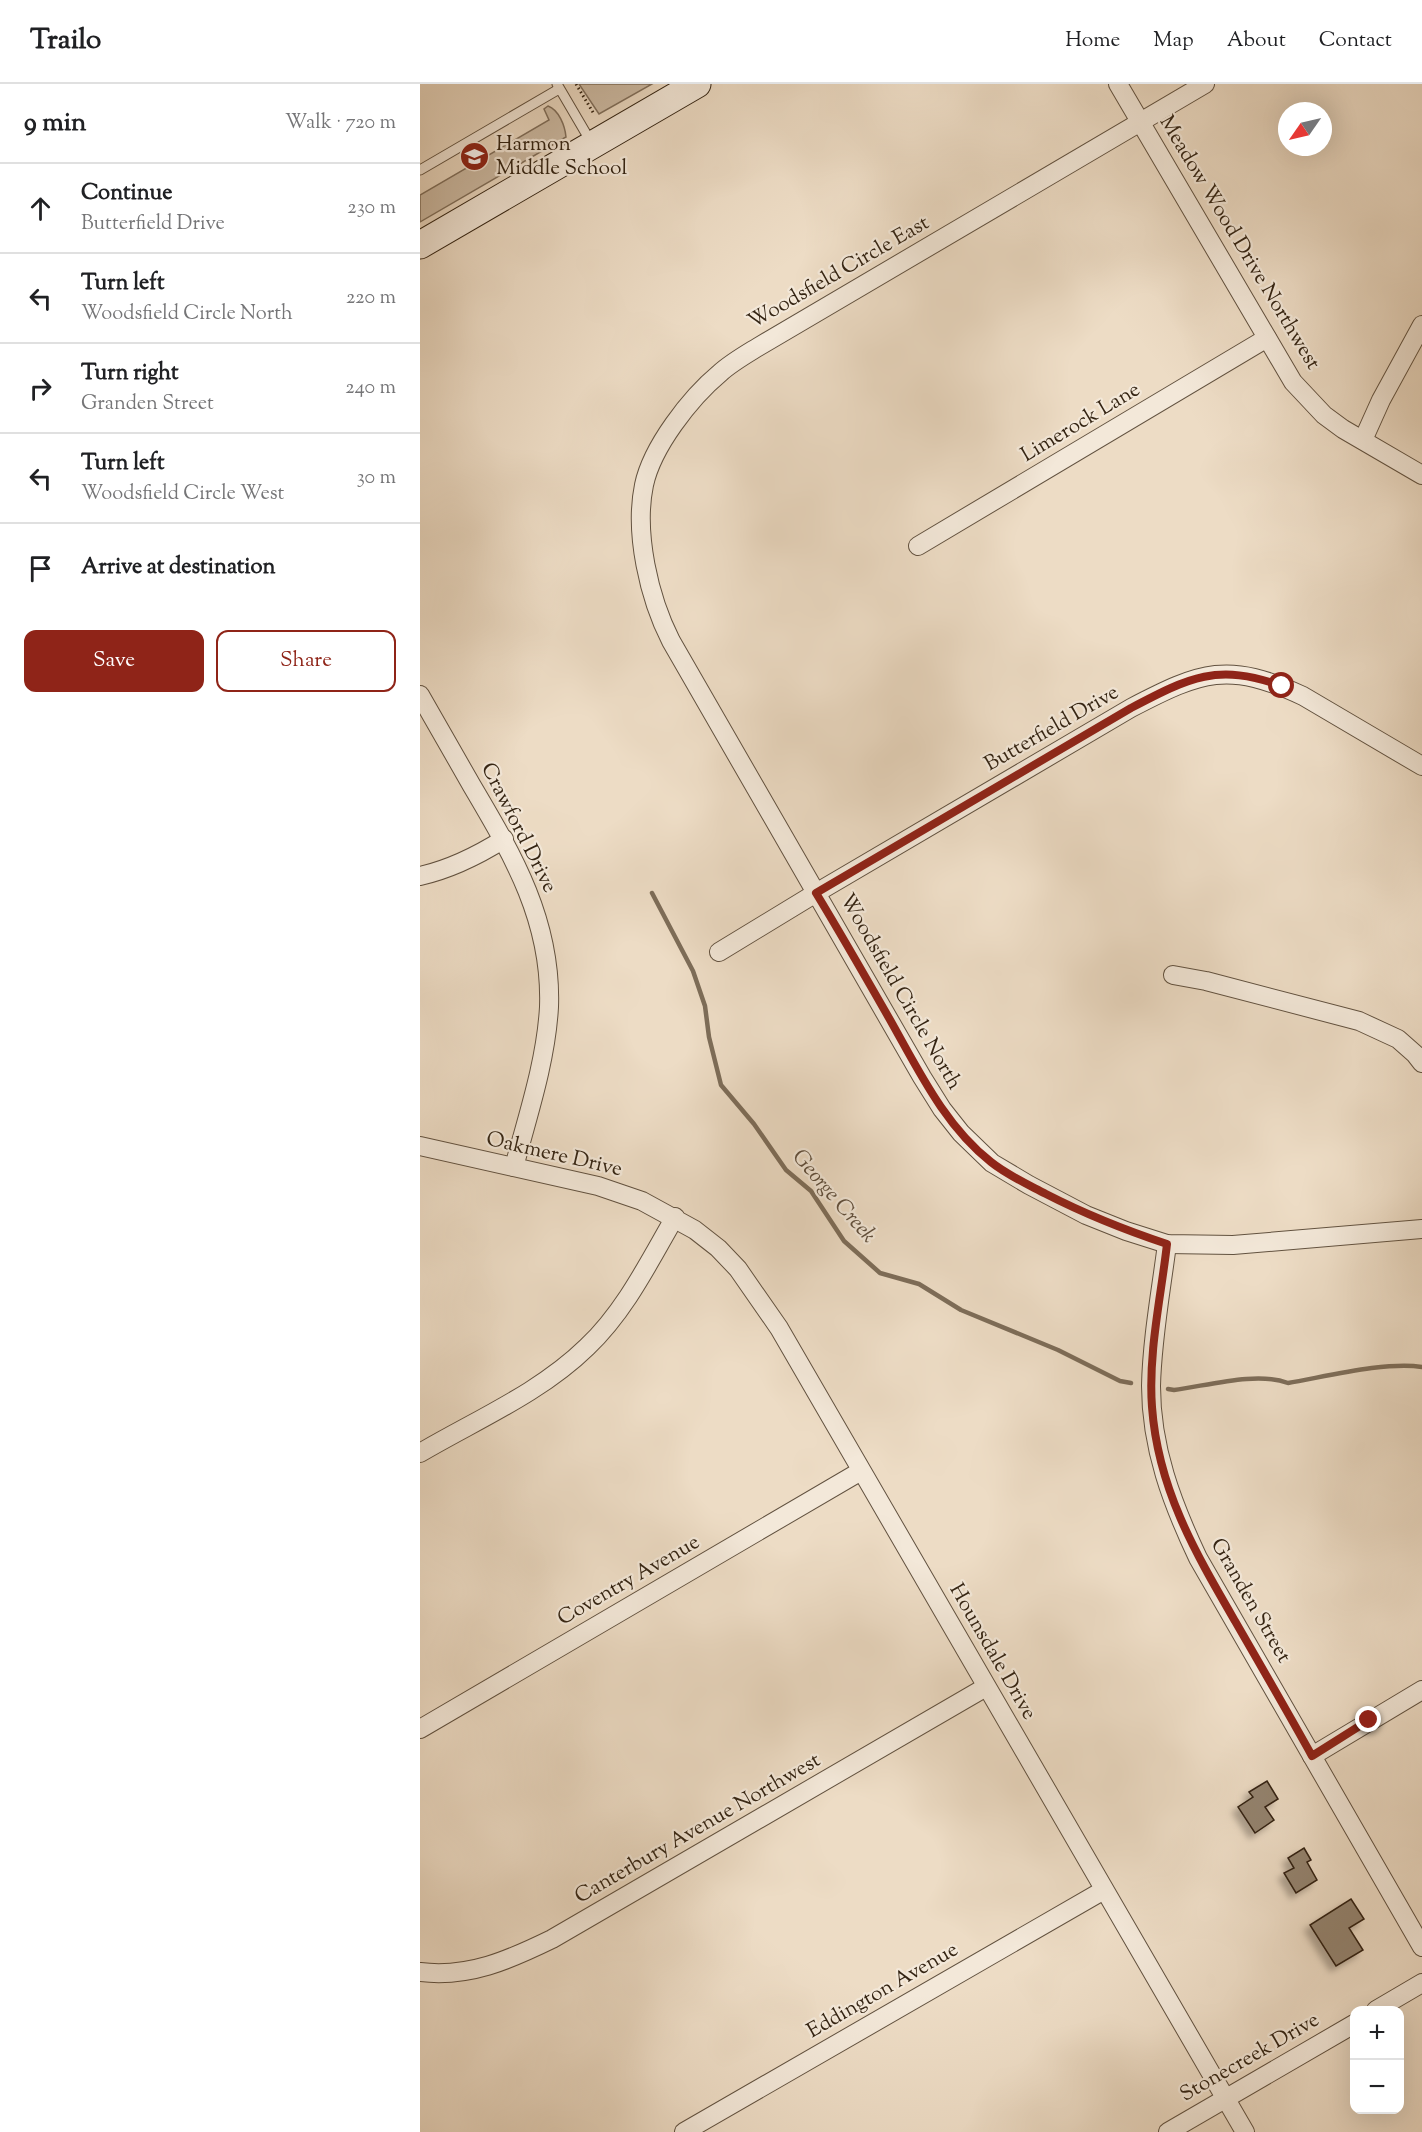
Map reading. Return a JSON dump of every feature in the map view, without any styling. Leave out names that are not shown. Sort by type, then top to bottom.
[{"type":"main road","points":[[420,245],[697,84]]},
{"type":"street","name":"Meadow Wood Drive Northwest","points":[[1118,84],[1293,381],[1307,399],[1343,429],[1422,475]]},
{"type":"street","name":"Woodsfield Circle East","points":[[642,531],[644,485],[662,443],[689,406],[720,372],[758,347],[1205,84]]},
{"type":"street","points":[[1363,440],[1381,400],[1422,325]]},
{"type":"street","name":"Limerock Lane","points":[[918,546],[1267,338]]},
{"type":"street","name":"Woodsfield Circle North","points":[[642,531],[648,577],[661,620],[816,893],[942,1108],[976,1149],[1010,1175],[1086,1215],[1167,1244]]},
{"type":"street","name":"Butterfield Drive","points":[[719,952],[1131,708],[1193,678],[1215,674],[1238,674],[1260,678],[1282,686],[1422,766]]},
{"type":"street","name":"Crawford Drive","points":[[420,695],[504,839],[526,884],[539,919],[546,952],[549,986],[546,1032],[538,1077],[514,1167]]},
{"type":"street","points":[[420,876],[442,871],[464,862],[504,839]]},
{"type":"street","points":[[1173,975],[1206,981],[1359,1021],[1398,1039],[1422,1063]]},
{"type":"street","name":"Oakmere Drive","points":[[420,1146],[620,1192],[675,1217]]},
{"type":"street","points":[[420,1453],[522,1394],[560,1369],[587,1347],[615,1314],[638,1281],[675,1217]]},
{"type":"street","name":"Hounsdale Drive","points":[[675,1217],[718,1248],[758,1295],[1245,2132]]},
{"type":"street","points":[[1167,1244],[1233,1245],[1422,1229]]},
{"type":"street","name":"Granden Street","points":[[1167,1244],[1155,1339],[1151,1385],[1152,1408],[1158,1453],[1179,1518],[1198,1558],[1422,1947]]},
{"type":"street","name":"Coventry Avenue","points":[[420,1729],[861,1471]]},
{"type":"street","name":"Canterbury Avenue Northwest","points":[[420,1972],[446,1973],[490,1966],[511,1959],[552,1939],[986,1687]]},
{"type":"street","points":[[1312,1756],[1422,1690]]},
{"type":"street","name":"Eddington Avenue","points":[[684,2132],[1104,1890]]},
{"type":"street","points":[[1383,2006],[1422,1983]]},
{"type":"street","name":"Stonecreek Drive","points":[[1168,2132],[1350,2026]]},
{"type":"lane","points":[[420,170],[558,86],[592,144]]},
{"type":"path","points":[[576,84],[594,114]]},
{"type":"shaded area","points":[[579,84],[652,84],[599,114]]},
{"type":"shaded area","points":[[548,106],[561,119],[566,137],[420,222],[420,195],[549,120],[544,109]]},
{"type":"building","points":[[1267,1781],[1278,1799],[1265,1807],[1274,1820],[1255,1833],[1238,1807],[1253,1797],[1249,1792]]},
{"type":"building","points":[[1304,1848],[1311,1860],[1307,1862],[1317,1880],[1296,1893],[1284,1873],[1294,1868],[1288,1858]]},
{"type":"building","points":[[1351,1899],[1364,1919],[1349,1928],[1363,1950],[1336,1966],[1310,1925]]},
{"type":"waterway","name":"George Creek","points":[[652,893],[693,971],[705,1006],[709,1037],[721,1085],[754,1124],[786,1170],[811,1191],[844,1241],[880,1273],[919,1284],[961,1310],[1058,1350],[1120,1381],[1131,1383]]},
{"type":"waterway","points":[[1168,1389],[1262,1378],[1288,1383],[1374,1368],[1422,1367]]},
{"type":"place","name":"Harmon Middle School","points":[[475,157]]},
{"type":"route","points":[[1282,686],[1260,678],[1238,674],[1215,674],[1193,678],[1172,687],[1131,708],[816,893],[922,1077],[942,1108],[976,1149],[1010,1175],[1086,1215],[1167,1244],[1155,1339],[1151,1385],[1152,1408],[1158,1453],[1179,1518],[1198,1558],[1312,1756],[1369,1720]]}]
